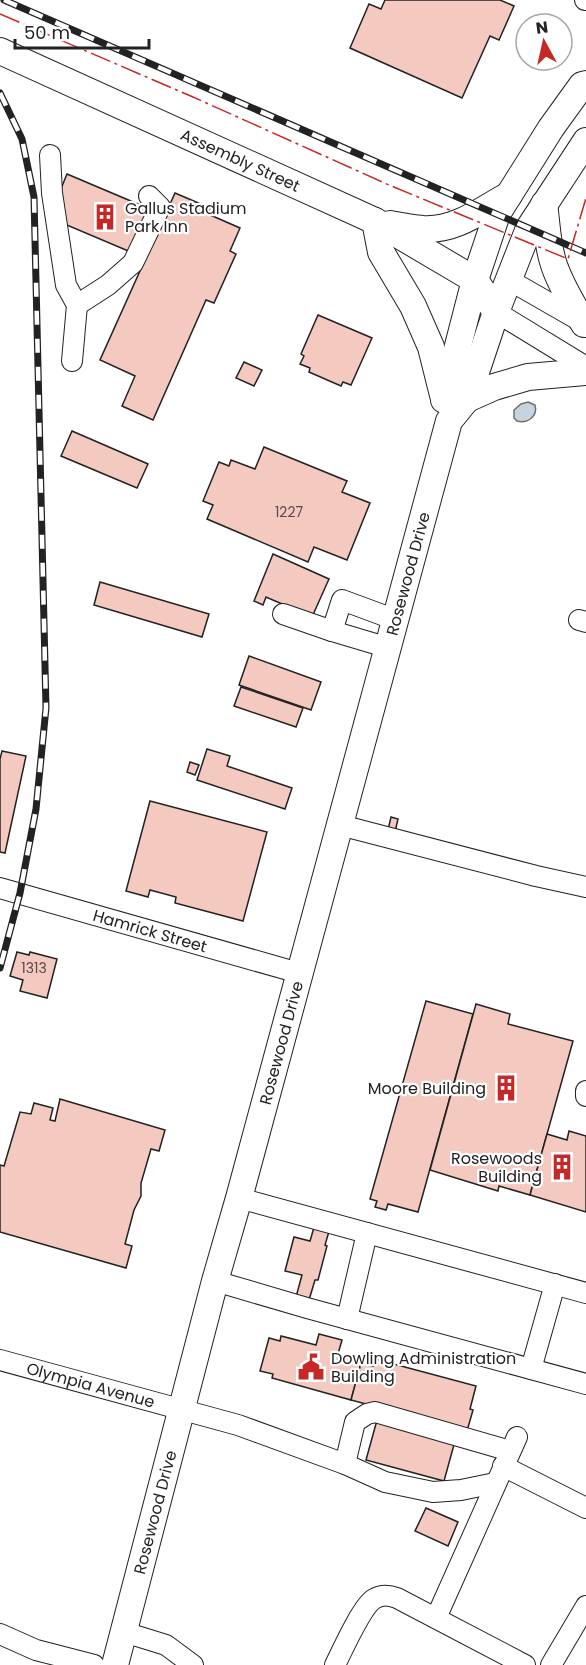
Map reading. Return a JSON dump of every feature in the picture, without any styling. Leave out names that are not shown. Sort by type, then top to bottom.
[{"type":"main road","name":"Assembly Street","points":[[0,51],[375,221],[475,280],[496,312]]},
{"type":"main road","name":"Rosewood Drive","points":[[115,1665],[215,1281],[454,407],[475,280],[497,214],[551,129],[582,85],[586,84]]},
{"type":"main road","name":"Rosewood Drive","points":[[454,407],[496,312],[529,228],[586,141]]},
{"type":"main road","points":[[509,195],[465,221],[450,226],[424,229],[375,221],[381,252],[413,306],[454,407],[494,387],[528,377],[586,372]]},
{"type":"main road","points":[[544,204],[547,236],[553,263],[563,286],[585,324]]},
{"type":"main road","points":[[475,280],[509,280]]},
{"type":"street","points":[[50,155],[52,193],[66,285],[77,305],[72,361]]},
{"type":"street","points":[[77,305],[108,285],[132,263],[160,207],[149,196]]},
{"type":"street","points":[[509,280],[585,324]]},
{"type":"street","points":[[496,312],[586,367]]},
{"type":"street","points":[[332,632],[342,600],[396,620]]},
{"type":"street","points":[[283,614],[332,632],[389,648]]},
{"type":"street","points":[[340,825],[586,888]]},
{"type":"street","name":"Hamrick Street","points":[[0,888],[299,973]]},
{"type":"street","points":[[586,1091],[586,1096]]},
{"type":"street","points":[[239,1198],[586,1293]]},
{"type":"street","points":[[347,1319],[367,1233]]},
{"type":"street","points":[[215,1281],[586,1384]]},
{"type":"street","points":[[531,1369],[555,1284]]},
{"type":"street","name":"Olympia Avenue","points":[[0,1360],[182,1412],[238,1425],[345,1464],[384,1482],[433,1492],[461,1490],[506,1459]]},
{"type":"street","points":[[345,1464],[355,1422],[375,1412],[506,1459],[586,1508]]},
{"type":"street","points":[[436,1618],[506,1459]]},
{"type":"street","points":[[334,1665],[367,1606],[376,1597],[392,1596],[525,1665]]},
{"type":"street","points":[[551,1665],[586,1606]]},
{"type":"street","points":[[124,1632],[166,1645],[193,1665]]},
{"type":"street","points":[[0,1634],[36,1650],[94,1665]]},
{"type":"shaded area","points":[[528,402],[535,405],[534,416],[525,421],[517,421],[514,418],[514,410]]},
{"type":"building","points":[[385,0],[500,0],[514,6],[499,40],[490,36],[462,98],[350,48],[369,4],[381,9]]},
{"type":"building","name":"Gallus Stadium Park Inn","points":[[67,174],[152,210],[133,253],[62,223],[58,196]]},
{"type":"building","points":[[175,193],[210,208],[208,214],[240,228],[230,251],[236,254],[214,303],[206,300],[153,420],[122,406],[135,376],[100,360]]},
{"type":"building","points":[[318,315],[372,338],[351,385],[343,382],[341,386],[309,372],[310,368],[300,364],[304,356],[301,354]]},
{"type":"building","points":[[244,362],[262,370],[254,386],[236,378]]},
{"type":"building","points":[[72,431],[148,464],[137,488],[61,456]]},
{"type":"building","points":[[264,447],[347,481],[342,492],[370,503],[347,560],[314,547],[308,562],[207,519],[213,505],[203,501],[219,462],[229,466],[231,460],[255,469]]},
{"type":"building","points":[[273,554],[329,579],[312,617],[266,597],[263,605],[254,601]]},
{"type":"building","points":[[100,582],[209,614],[202,637],[94,605]]},
{"type":"building","points":[[249,656],[321,682],[311,710],[239,685]]},
{"type":"building","points":[[241,687],[303,708],[296,727],[234,706]]},
{"type":"building","points":[[207,749],[230,756],[227,766],[292,788],[285,809],[197,780]]},
{"type":"building","points":[[2,751],[26,756],[5,853],[0,852],[0,759]]},
{"type":"building","points":[[190,762],[199,765],[195,775],[187,772]]},
{"type":"building","points":[[150,801],[267,832],[243,921],[175,903],[176,897],[150,890],[148,897],[126,891]]},
{"type":"building","points":[[391,817],[398,819],[395,832],[388,830]]},
{"type":"building","points":[[17,952],[29,955],[30,952],[57,959],[47,998],[20,991],[23,980],[10,976]]},
{"type":"building","points":[[426,1001],[473,1014],[418,1212],[388,1204],[386,1210],[375,1207],[377,1201],[370,1199]]},
{"type":"building","name":"Moore Building","points":[[476,1004],[510,1014],[508,1024],[573,1041],[530,1195],[499,1186],[498,1191],[430,1170]]},
{"type":"building","points":[[60,1099],[165,1130],[159,1151],[151,1149],[141,1183],[141,1196],[134,1210],[125,1244],[132,1246],[126,1268],[0,1232],[0,1165],[4,1166],[20,1112],[31,1114],[34,1103],[53,1108],[50,1120],[55,1121]]},
{"type":"building","name":"Rosewoods Building","points":[[569,1131],[586,1136],[586,1212],[530,1195],[547,1134],[567,1140]]},
{"type":"building","points":[[315,1224],[330,1228],[318,1280],[315,1280],[309,1300],[296,1297],[302,1275],[285,1271],[294,1237],[310,1241]]},
{"type":"building","name":"Dowling Administration Building","points":[[319,1334],[342,1340],[338,1354],[362,1360],[351,1400],[272,1378],[273,1374],[260,1371],[269,1338],[280,1341],[281,1336],[316,1345]]},
{"type":"building","points":[[375,1359],[476,1386],[467,1431],[351,1400],[361,1363],[373,1366]]},
{"type":"building","points":[[377,1420],[455,1441],[444,1481],[366,1460]]},
{"type":"building","points":[[426,1508],[458,1522],[448,1546],[415,1531]]},
{"type":"railway","points":[[4,0],[586,253]]},
{"type":"railway","points":[[0,93],[22,139],[34,197],[46,708],[36,809],[20,893],[0,968]]},
{"type":"power","points":[[0,14],[389,185],[568,259],[586,198]]},
{"type":"place","name":"Gallus Stadium Park Inn","points":[[105,217]]},
{"type":"place","name":"Moore Building","points":[[506,1088]]},
{"type":"place","name":"Rosewoods Building","points":[[562,1167]]},
{"type":"place","name":"Dowling Administration Building","points":[[311,1367]]}]
